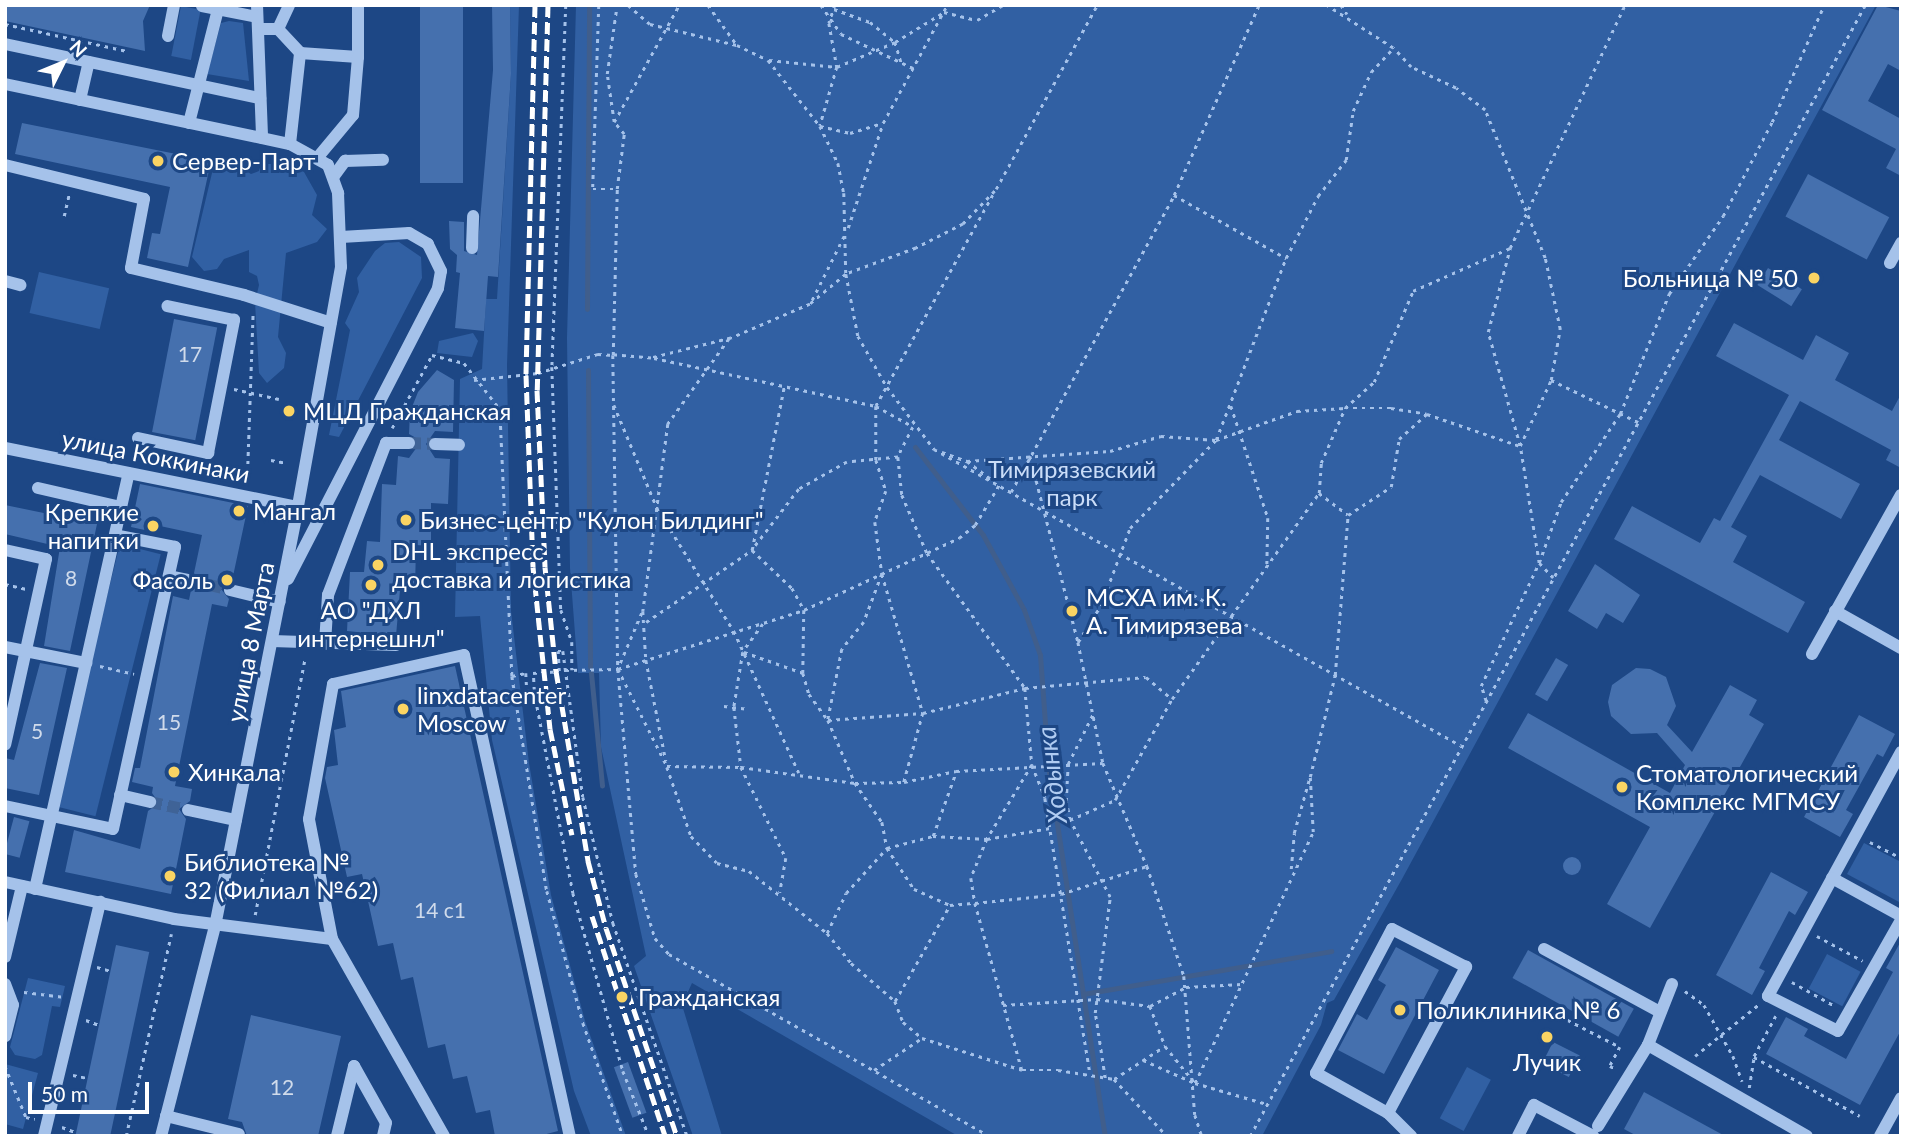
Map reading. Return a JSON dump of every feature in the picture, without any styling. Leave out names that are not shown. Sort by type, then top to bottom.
[{"type":"street","points":[[168,36],[174,5]]},
{"type":"street","points":[[237,5],[278,29],[300,53],[358,57]]},
{"type":"street","points":[[278,29],[289,5]]},
{"type":"street","points":[[318,158],[353,115],[358,57],[358,5]]},
{"type":"street","points":[[202,6],[257,15]]},
{"type":"street","points":[[188,123],[218,9]]},
{"type":"street","points":[[257,15],[262,138]]},
{"type":"street","points":[[5,44],[260,98]]},
{"type":"street","points":[[289,144],[300,53]]},
{"type":"street","points":[[80,100],[89,62]]},
{"type":"street","points":[[5,83],[289,144],[318,158],[334,176],[345,161],[383,160]]},
{"type":"street","points":[[5,165],[144,199],[131,268],[253,298],[331,323]]},
{"type":"street","name":"улица 8 Марта","points":[[161,1136],[215,926],[298,507],[331,323],[341,237],[334,176]]},
{"type":"street","points":[[472,248],[473,216]]},
{"type":"street","points":[[230,590],[281,597],[440,280],[434,253],[410,233],[341,237]]},
{"type":"street","points":[[1890,263],[1901,243]]},
{"type":"street","points":[[5,281],[20,285]]},
{"type":"street","points":[[138,438],[208,453],[234,320],[167,306]]},
{"type":"street","points":[[325,644],[328,595],[386,443],[409,443]]},
{"type":"street","points":[[435,444],[459,445]]},
{"type":"street","name":"улица Коккинаки","points":[[5,448],[298,507]]},
{"type":"street","points":[[36,889],[129,473]]},
{"type":"street","points":[[38,488],[121,507]]},
{"type":"street","points":[[1811,654],[1901,495]]},
{"type":"street","points":[[5,806],[113,829],[175,547],[115,535]]},
{"type":"street","points":[[5,550],[46,559],[5,745]]},
{"type":"street","points":[[169,576],[192,581]]},
{"type":"street","points":[[1835,611],[1901,648]]},
{"type":"street","points":[[272,641],[396,645]]},
{"type":"street","points":[[5,647],[86,663]]},
{"type":"street","points":[[444,1136],[332,939],[309,819],[333,684],[464,655],[570,1136]]},
{"type":"street","points":[[1832,878],[1901,918],[1838,1031],[1768,996],[1780,976],[1832,878],[1901,752]]},
{"type":"street","points":[[120,795],[150,802]]},
{"type":"street","points":[[188,810],[236,820]]},
{"type":"street","points":[[5,882],[215,926],[332,939]]},
{"type":"street","points":[[5,957],[11,912],[22,886]]},
{"type":"street","points":[[44,1136],[100,902]]},
{"type":"street","points":[[1388,1113],[1465,967],[1392,929],[1316,1073],[1388,1113],[1411,1136]]},
{"type":"street","points":[[1544,949],[1660,1012]]},
{"type":"street","points":[[1518,1136],[1534,1105],[1596,1131],[1648,1045],[1671,985]]},
{"type":"street","points":[[5,1036],[13,1005],[6,987]]},
{"type":"street","points":[[1648,1045],[1807,1136]]},
{"type":"street","points":[[337,1136],[354,1066],[386,1123],[383,1136]]},
{"type":"street","points":[[1880,1136],[1901,1098]]},
{"type":"street","points":[[166,1116],[239,1133]]},
{"type":"path","points":[[566,5],[552,367],[561,610],[572,642],[572,670]]},
{"type":"path","points":[[599,5],[593,189],[617,189]]},
{"type":"path","points":[[617,5],[607,74],[614,122],[624,134],[617,189],[613,355],[618,669],[636,874],[655,938],[669,954],[990,1136]]},
{"type":"path","points":[[628,5],[650,24],[737,45],[768,60],[837,67],[895,42],[944,12],[977,20],[1003,5]]},
{"type":"path","points":[[614,122],[679,5]]},
{"type":"path","points":[[708,5],[737,45]]},
{"type":"path","points":[[820,126],[837,67],[830,23],[821,5]]},
{"type":"path","points":[[810,304],[846,232],[883,123],[947,5]]},
{"type":"path","points":[[904,782],[923,713],[882,574],[875,522],[886,491],[876,460],[876,406],[1097,5]]},
{"type":"path","points":[[1011,492],[1174,195],[1259,5]]},
{"type":"path","points":[[1326,5],[1347,15],[1393,48],[1411,67],[1456,88],[1485,110],[1545,258],[1560,329],[1551,380],[1520,446]]},
{"type":"path","points":[[1341,5],[1347,15]]},
{"type":"path","points":[[1553,578],[1539,563],[1520,446],[1488,332],[1510,248],[1525,212],[1625,5]]},
{"type":"path","points":[[1486,702],[1481,687],[1539,563],[1561,502],[1620,414],[1669,294],[1723,216],[1772,122],[1824,5]]},
{"type":"path","points":[[1250,1136],[1865,5]]},
{"type":"path","points":[[830,23],[834,7],[870,22],[895,42],[901,62]]},
{"type":"path","points":[[830,23],[841,34],[878,49],[913,68]]},
{"type":"path","points":[[5,24],[127,51]]},
{"type":"path","points":[[1078,642],[1101,605],[1130,528],[1216,440],[1286,258],[1318,196],[1346,160],[1353,111],[1371,72],[1393,48]]},
{"type":"path","points":[[768,60],[820,126],[838,163],[846,232],[846,274],[858,336],[913,426],[934,449],[1462,746]]},
{"type":"path","points":[[820,126],[850,133],[883,123]]},
{"type":"path","points":[[64,216],[73,181]]},
{"type":"path","points":[[651,358],[731,338],[810,304],[846,274],[916,248],[963,224],[995,191]]},
{"type":"path","points":[[1174,195],[1286,258]]},
{"type":"path","points":[[1070,820],[1115,800],[1172,699],[1319,493],[1321,463],[1345,408],[1374,382],[1413,291],[1510,248]]},
{"type":"path","points":[[247,481],[253,298]]},
{"type":"path","points":[[618,669],[643,611],[668,424],[731,338]]},
{"type":"path","points":[[474,380],[552,367],[598,354],[651,358],[876,406],[913,426]]},
{"type":"path","points":[[386,443],[432,355],[464,363],[474,380],[500,409],[512,676],[547,891],[583,1023],[623,1136]]},
{"type":"path","points":[[1551,380],[1638,422]]},
{"type":"path","points":[[752,550],[784,387]]},
{"type":"path","points":[[239,390],[279,399]]},
{"type":"path","points":[[613,403],[657,508],[734,631],[799,773]]},
{"type":"path","points":[[1231,405],[1268,518],[1267,569]]},
{"type":"path","points":[[967,461],[1110,450],[1161,436],[1216,440],[1297,411],[1345,408],[1391,408],[1427,414],[1520,446]]},
{"type":"path","points":[[1348,515],[1391,487],[1399,439],[1427,414]]},
{"type":"path","points":[[913,426],[898,457],[902,495],[927,553],[1025,688],[1032,765],[1050,828],[1090,1076]]},
{"type":"path","points":[[934,449],[967,461],[999,485]]},
{"type":"path","points":[[1030,456],[1047,512],[1078,642],[1102,763],[1115,800],[1147,866],[1172,932],[1186,988],[1195,1083],[1195,1115],[1202,1136]]},
{"type":"path","points":[[645,622],[752,550],[799,489],[847,462],[898,457]]},
{"type":"path","points":[[271,460],[287,463]]},
{"type":"path","points":[[565,670],[618,669],[804,610],[960,538],[975,524],[999,485]]},
{"type":"path","points":[[1319,493],[1348,515]]},
{"type":"path","points":[[1291,870],[1294,833],[1335,675],[1348,515]]},
{"type":"path","points":[[752,550],[792,588],[804,610],[803,673],[809,694],[828,720],[855,783],[882,822],[887,848],[914,889],[950,905],[975,903],[1061,894],[1147,866]]},
{"type":"path","points":[[828,720],[842,649],[864,622],[882,574]]},
{"type":"path","points":[[5,584],[39,592]]},
{"type":"path","points":[[643,611],[646,660],[667,766],[691,836],[717,863],[749,871],[780,892],[827,933],[851,963],[895,1001],[903,1022],[922,1038],[985,1062],[1022,1070],[1058,1070],[1114,1080],[1167,1136]]},
{"type":"path","points":[[764,623],[743,652],[734,707],[741,767],[786,858],[780,892]]},
{"type":"path","points":[[251,932],[308,643]]},
{"type":"path","points":[[649,1136],[623,1071],[573,893],[534,690],[533,673],[559,671],[558,651],[563,651],[583,797],[613,923],[687,1136]]},
{"type":"path","points":[[743,652],[803,673]]},
{"type":"path","points":[[86,663],[146,677]]},
{"type":"path","points":[[618,669],[667,766]]},
{"type":"path","points":[[512,676],[526,673],[527,691],[534,690]]},
{"type":"path","points":[[828,720],[923,713],[1025,688],[1087,685],[1146,677],[1172,699]]},
{"type":"path","points":[[724,706],[747,709]]},
{"type":"path","points":[[1093,714],[1068,764],[1066,801],[1070,820],[1104,879],[1110,897],[1097,999],[1105,1078]]},
{"type":"path","points":[[667,766],[741,767],[799,773],[855,783],[904,782],[956,771],[1102,763]]},
{"type":"path","points":[[1022,1070],[975,903],[971,878],[988,839],[1032,765]]},
{"type":"path","points":[[933,836],[956,771]]},
{"type":"path","points":[[1195,1083],[1242,984],[1291,870],[1312,832],[1310,776]]},
{"type":"path","points":[[827,933],[846,893],[887,848],[933,836],[988,839],[1050,828]]},
{"type":"path","points":[[1856,834],[1901,858]]},
{"type":"path","points":[[895,1001],[950,905]]},
{"type":"path","points":[[1805,930],[1875,967]]},
{"type":"path","points":[[127,1136],[171,931]]},
{"type":"path","points":[[1780,976],[1850,1013]]},
{"type":"path","points":[[1003,1005],[1097,999],[1150,1006],[1186,988],[1242,984]]},
{"type":"path","points":[[1671,985],[1697,998],[1733,1056],[1747,1101]]},
{"type":"path","points":[[6,987],[76,999]]},
{"type":"path","points":[[1684,1066],[1768,996]]},
{"type":"path","points":[[1747,1101],[1754,1057],[1783,1004]]},
{"type":"path","points":[[1150,1006],[1166,1046],[1195,1083]]},
{"type":"path","points":[[1565,1007],[1560,1016],[1619,1047],[1610,1066],[1615,1069]]},
{"type":"path","points":[[874,1070],[922,1038]]},
{"type":"path","points":[[1114,1080],[1166,1046]]},
{"type":"path","points":[[1754,1057],[1860,1116]]},
{"type":"path","points":[[1143,1060],[1195,1083],[1268,1104]]},
{"type":"path","points":[[5,1066],[26,1117]]},
{"type":"green space","points":[[510,5],[519,5],[507,365],[511,611],[529,763],[551,895],[585,1021],[626,1136],[591,1136],[574,1091],[492,740],[480,616],[455,617],[460,379],[482,369],[486,299],[497,299],[511,74]]},
{"type":"green space","name":"Тимирязевский парк","points":[[576,5],[1876,5],[1402,879],[1334,1000],[1327,1003],[1321,1025],[1262,1136],[958,1136],[692,983],[682,1005],[722,1136],[693,1136],[634,966],[646,956],[601,747],[599,673],[578,673],[570,568],[567,338]]},
{"type":"green space","points":[[181,6],[201,10],[191,60],[171,56]]},
{"type":"green space","points":[[221,23],[243,23],[249,81],[207,74]]},
{"type":"green space","points":[[233,163],[251,174],[259,171],[261,164],[286,164],[304,172],[317,195],[312,215],[327,229],[317,242],[286,253],[278,337],[286,353],[284,368],[267,383],[259,373],[255,302],[259,285],[257,276],[249,272],[249,250],[224,259],[217,269],[204,271],[192,257],[212,173],[220,164]]},
{"type":"green space","points":[[399,242],[421,257],[422,278],[339,437],[329,435],[350,330],[345,323],[359,292],[357,278],[375,251],[385,243]]},
{"type":"green space","points":[[39,272],[109,288],[100,329],[30,313]]},
{"type":"green space","points":[[473,333],[478,341],[472,357],[437,353],[439,341]]},
{"type":"green space","points":[[120,544],[161,554],[95,816],[55,806]]},
{"type":"green space","points":[[1864,843],[1901,862],[1901,903],[1847,874]]},
{"type":"green space","points":[[1827,954],[1861,972],[1842,1006],[1809,988]]},
{"type":"green space","points":[[28,978],[65,986],[60,1007],[52,1006],[42,1055],[35,1059],[15,1055],[10,1047]]},
{"type":"green space","points":[[5,1064],[38,1073],[23,1129],[5,1124]]},
{"type":"green space","points":[[1467,1067],[1491,1080],[1464,1131],[1440,1118]]},
{"type":"building","points":[[5,5],[150,5],[143,21],[145,51],[5,21]]},
{"type":"building","points":[[420,5],[463,5],[463,183],[420,183]]},
{"type":"building","points":[[492,5],[510,5],[511,74],[498,277],[488,276],[484,331],[455,328],[460,273],[456,272],[457,255],[450,249],[449,221],[464,222],[464,251],[477,255],[493,70]]},
{"type":"building","points":[[1878,5],[1901,11],[1901,71],[1888,64],[1868,101],[1901,119],[1901,176],[1886,168],[1896,149],[1822,110]]},
{"type":"building","points":[[22,123],[211,161],[188,267],[147,258],[152,233],[160,234],[170,187],[15,154]]},
{"type":"building","points":[[1808,174],[1889,217],[1867,260],[1785,216]]},
{"type":"building","points":[[1768,268],[1802,289],[1791,306],[1757,285]]},
{"type":"building","points":[[174,319],[217,327],[195,440],[152,432]]},
{"type":"building","points":[[1734,323],[1803,360],[1816,335],[1849,353],[1835,380],[1892,411],[1901,394],[1901,468],[1886,460],[1891,450],[1800,401],[1779,440],[1860,484],[1841,519],[1760,475],[1731,527],[1747,536],[1733,562],[1805,602],[1788,633],[1614,539],[1632,506],[1700,543],[1714,518],[1720,521],[1789,395],[1716,356]]},
{"type":"building","name":"Бизнес-центр \"Кулон Билдинг\"","points":[[437,370],[454,380],[453,432],[435,431],[426,444],[435,458],[450,459],[448,504],[431,503],[431,546],[416,545],[415,590],[400,590],[396,636],[347,631],[350,572],[364,572],[367,541],[380,542],[382,484],[396,485],[398,456],[409,458],[417,447],[416,438],[409,434],[410,412],[418,392]]},
{"type":"building","points":[[140,484],[248,506],[232,581],[221,589],[229,599],[227,607],[212,604],[175,786],[192,789],[190,801],[179,809],[186,819],[171,894],[65,872],[74,830],[140,849],[148,811],[159,803],[152,793],[153,787],[132,782],[135,768],[140,768],[173,596],[189,600],[191,590],[200,584],[194,573],[202,535],[160,526],[158,533],[131,527]]},
{"type":"building","points":[[5,505],[97,524],[70,651],[44,646],[60,547],[5,534]]},
{"type":"building","points":[[1595,564],[1640,595],[1623,623],[1606,613],[1597,629],[1568,611]]},
{"type":"building","points":[[1556,658],[1568,665],[1547,701],[1535,694]]},
{"type":"building","points":[[40,663],[67,668],[39,795],[5,788],[5,758],[14,760]]},
{"type":"building","points":[[455,666],[558,1131],[539,1136],[495,1136],[490,1110],[476,1113],[467,1076],[453,1079],[445,1044],[428,1048],[413,977],[401,980],[393,943],[378,946],[362,874],[347,877],[325,778],[327,767],[338,765],[334,730],[346,727],[341,691]]},
{"type":"building","points":[[1636,668],[1650,669],[1666,677],[1676,706],[1667,725],[1692,752],[1730,685],[1757,700],[1749,715],[1764,724],[1650,928],[1607,904],[1650,827],[1508,748],[1528,713],[1670,793],[1685,765],[1657,733],[1631,734],[1611,716],[1608,702],[1612,685]]},
{"type":"building","points":[[1859,715],[1895,734],[1883,757],[1877,754],[1846,810],[1853,814],[1840,837],[1804,817]]},
{"type":"building","points":[[14,817],[29,821],[20,858],[5,854]]},
{"type":"building","points":[[1568,857],[1576,857],[1581,866],[1579,873],[1568,875],[1563,870],[1563,862]]},
{"type":"building","points":[[1771,872],[1808,892],[1795,915],[1789,911],[1759,968],[1765,971],[1752,995],[1716,975]]},
{"type":"building","points":[[1901,941],[1901,1030],[1860,1105],[1766,1054],[1786,1017],[1808,1029],[1804,1036],[1846,1059],[1893,972],[1886,968]]},
{"type":"building","points":[[116,945],[149,952],[110,1136],[75,1136]]},
{"type":"building","points":[[1396,947],[1439,970],[1384,1074],[1338,1050],[1357,1014],[1367,1020],[1386,985],[1378,980]]},
{"type":"building","points":[[1528,950],[1634,1009],[1618,1037],[1512,978]]},
{"type":"building","points":[[251,1015],[341,1036],[318,1136],[247,1136],[242,1122],[228,1119]]},
{"type":"building","points":[[1553,1042],[1580,1056],[1569,1077],[1542,1063]]},
{"type":"building","points":[[628,1062],[646,1113],[632,1118],[614,1067]]},
{"type":"building","points":[[1644,1092],[1725,1136],[1637,1136],[1624,1129]]},
{"type":"waterway","points":[[587,309],[589,5]]},
{"type":"waterway","points":[[588,370],[590,667]]},
{"type":"waterway","name":"Ходынка","points":[[915,447],[983,535],[1024,610],[1040,655],[1048,765],[1105,1136]]},
{"type":"waterway","points":[[591,673],[602,785]]},
{"type":"waterway","points":[[1083,994],[1331,951]]},
{"type":"tunnel","points":[[409,443],[435,444]]},
{"type":"tunnel","points":[[192,581],[230,590]]},
{"type":"tunnel","points":[[396,645],[408,640],[409,633]]},
{"type":"tunnel","points":[[150,802],[188,810]]},
{"type":"railway","points":[[535,5],[526,375],[533,567],[550,729],[572,835]]},
{"type":"railway","points":[[548,5],[537,390],[545,567],[556,671],[588,861],[606,928],[677,1136]]},
{"type":"railway","points":[[592,916],[665,1136]]},
{"type":"place","name":"Сервер-Парт","points":[[158,161]]},
{"type":"place","name":"Больница № 50","points":[[1814,278]]},
{"type":"place","name":"МЦД Гражданская","points":[[289,411]]},
{"type":"place","name":"Мангал","points":[[239,511]]},
{"type":"place","name":"Бизнес-центр \"Кулон Билдинг\"","points":[[406,520]]},
{"type":"place","name":"Крепкие напитки","points":[[153,526]]},
{"type":"place","name":"DHL экспресс доставка и логистика","points":[[378,565]]},
{"type":"place","name":"Фасоль","points":[[227,580]]},
{"type":"place","name":"АО \"ДХЛ интернешнл\"","points":[[371,585]]},
{"type":"place","name":"МСХА им. К. А. Тимирязева","points":[[1072,611]]},
{"type":"place","name":"linxdatacenter Moscow","points":[[403,709]]},
{"type":"place","name":"Хинкала","points":[[174,772]]},
{"type":"place","name":"Стоматологический Комплекс МГМСУ","points":[[1622,787]]},
{"type":"place","name":"Библиотека № 32 (Филиал №62)","points":[[170,876]]},
{"type":"place","name":"Гражданская","points":[[622,997]]},
{"type":"place","name":"Поликлиника № 6","points":[[1400,1010]]},
{"type":"place","name":"Лучик","points":[[1547,1037]]}]
